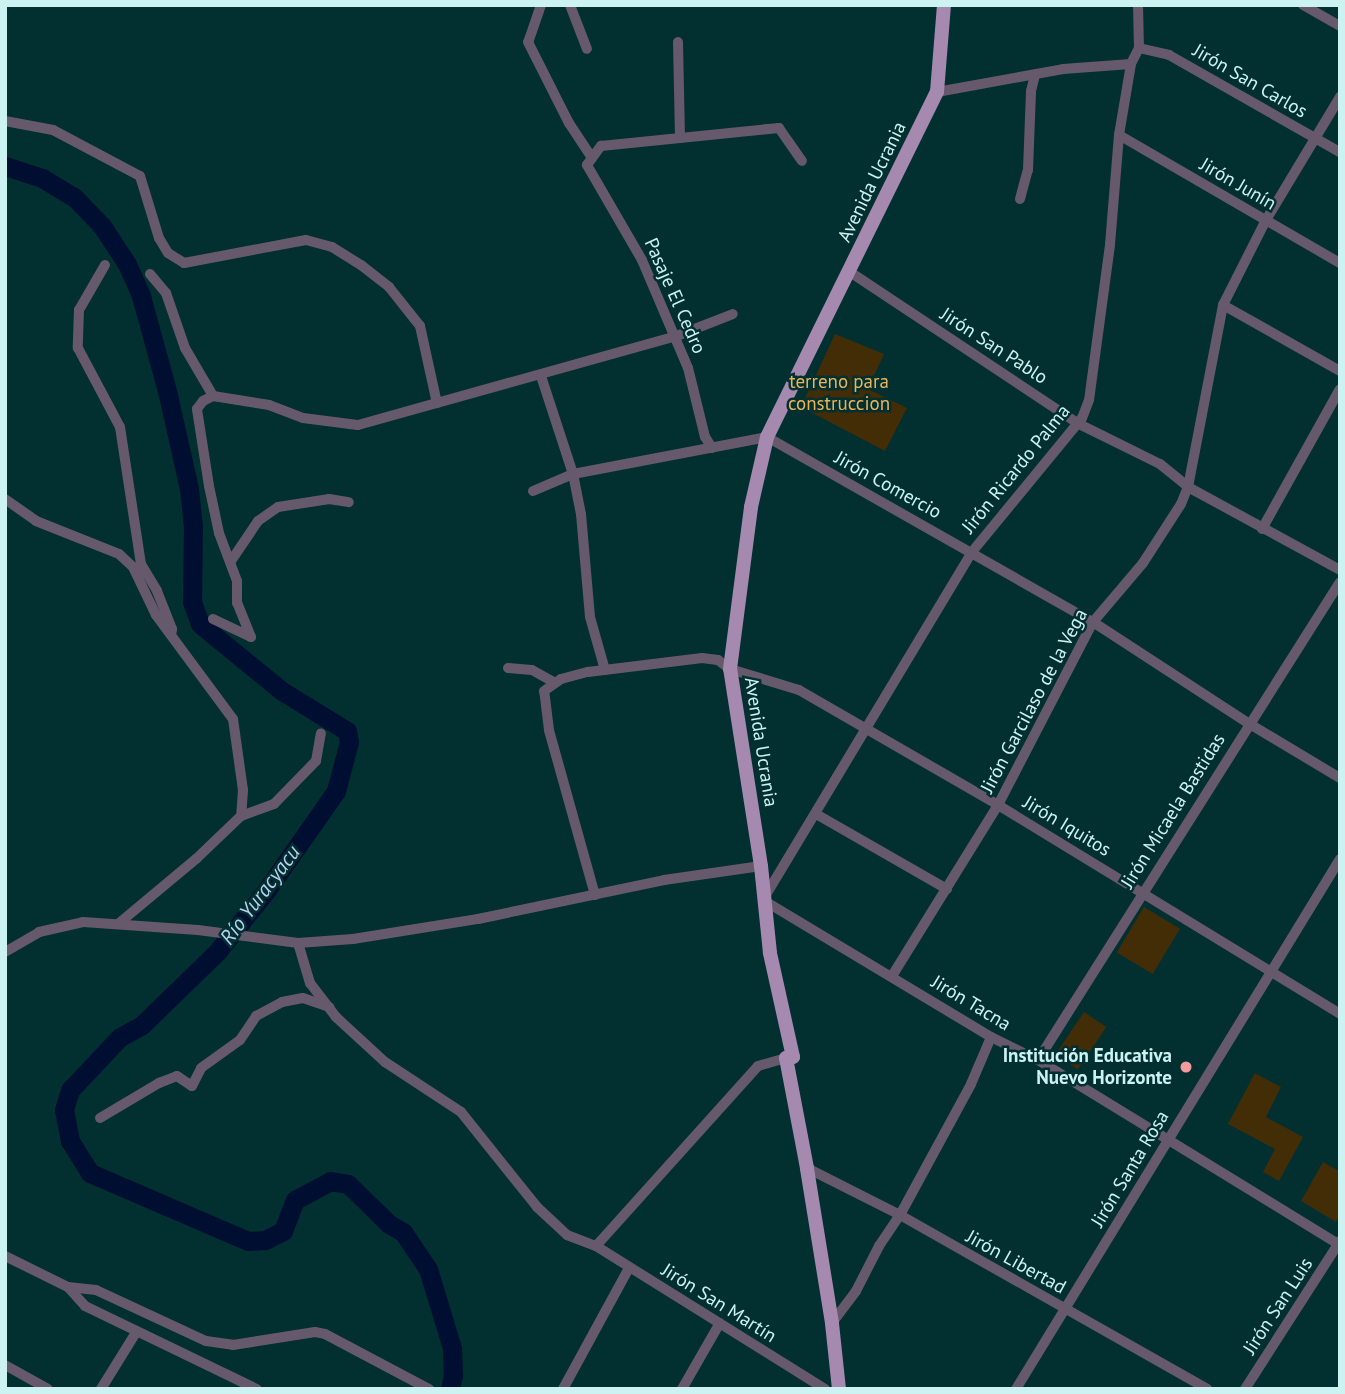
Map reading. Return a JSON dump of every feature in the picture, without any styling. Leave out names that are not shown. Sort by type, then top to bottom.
[{"type":"main road","name":"Avenida Ucrania","points":[[839,1389],[832,1323],[786,1058],[793,1057],[770,953],[761,866],[730,669],[751,507],[767,437],[937,92],[944,5]]},
{"type":"street","name":"Pasaje El Cedro","points":[[541,5],[528,42],[642,260],[688,368],[705,437],[712,448]]},
{"type":"street","points":[[570,5],[587,49]]},
{"type":"street","points":[[1138,5],[1139,48]]},
{"type":"street","points":[[1303,5],[1340,26]]},
{"type":"street","points":[[678,42],[680,138]]},
{"type":"street","name":"Jirón Ricardo Palma","points":[[763,901],[972,552],[1065,435],[1079,424],[1091,387],[1110,245],[1119,135],[1130,64],[1139,48]]},
{"type":"street","name":"Jirón San Carlos","points":[[1139,48],[1168,54],[1340,152]]},
{"type":"street","points":[[937,92],[1035,75],[1130,64]]},
{"type":"street","points":[[1020,199],[1028,170],[1031,91],[1035,75]]},
{"type":"street","name":"Jirón Garcilaso de la Vega","points":[[892,976],[998,805],[1093,622],[1143,563],[1181,504],[1188,487],[1223,305],[1266,220],[1340,97]]},
{"type":"street","points":[[5,121],[53,130],[140,176],[159,238],[168,253],[184,263],[306,240],[332,247],[361,265],[398,296],[420,326],[437,403]]},
{"type":"street","points":[[589,162],[601,146],[779,128],[802,161]]},
{"type":"street","name":"Jirón Junín","points":[[1119,135],[1340,263]]},
{"type":"street","points":[[105,265],[79,310],[78,348],[120,427],[141,564],[157,591],[172,629],[171,638]]},
{"type":"street","name":"Jirón San Pablo","points":[[849,272],[1079,424],[1160,464],[1188,487],[1262,530],[1320,557],[1340,570]]},
{"type":"street","points":[[150,274],[166,293],[185,348],[213,396]]},
{"type":"street","points":[[1223,305],[1340,371]]},
{"type":"street","points":[[213,619],[251,638],[237,603],[237,582],[216,520],[197,409],[213,396],[269,405],[303,418],[358,425],[674,337],[733,314]]},
{"type":"street","points":[[541,376],[573,474],[581,514],[590,617],[605,670]]},
{"type":"street","points":[[1262,530],[1340,389]]},
{"type":"street","points":[[533,491],[573,474],[767,437]]},
{"type":"street","name":"Jirón Comercio","points":[[767,437],[1093,622],[1248,723],[1340,778]]},
{"type":"street","points":[[5,499],[36,521],[119,554],[133,567],[156,615],[171,638],[210,685],[233,719],[243,790],[241,816]]},
{"type":"street","points":[[231,561],[258,521],[278,507],[329,499],[349,502]]},
{"type":"street","name":"Jirón Micaela Bastidas","points":[[1038,1060],[1248,723],[1340,582]]},
{"type":"street","name":"Jirón Iquitos","points":[[555,683],[588,672],[702,658],[718,660],[730,669],[799,690],[998,805],[1340,1014]]},
{"type":"street","points":[[508,668],[532,670],[547,676],[555,683],[544,691],[548,730],[595,895]]},
{"type":"street","points":[[118,924],[241,816],[274,804],[316,761],[321,733]]},
{"type":"street","points":[[816,814],[947,889]]},
{"type":"street","name":"Jirón Santa Rosa","points":[[1016,1389],[1340,859]]},
{"type":"street","points":[[5,952],[38,932],[83,922],[198,930],[298,943],[353,939],[478,919],[761,866]]},
{"type":"street","name":"Jirón Tacna","points":[[763,901],[991,1037],[1038,1060],[1339,1244]]},
{"type":"street","name":"Jirón San Martín","points":[[298,943],[310,983],[329,1007],[385,1062],[461,1112],[537,1207],[566,1235],[596,1246],[720,1323],[806,1384],[825,1389]]},
{"type":"street","points":[[100,1118],[159,1083],[177,1076],[192,1086],[201,1068],[240,1040],[256,1016],[282,1002],[303,998],[329,1007]]},
{"type":"street","points":[[832,1323],[856,1291],[879,1246],[901,1215],[971,1084],[991,1037]]},
{"type":"street","points":[[596,1246],[758,1066],[786,1058]]},
{"type":"street","name":"Jirón Libertad","points":[[807,1168],[901,1215],[1207,1389]]},
{"type":"street","name":"Jirón San Luis","points":[[1245,1389],[1339,1244]]},
{"type":"street","points":[[5,1256],[68,1287],[96,1290],[206,1340],[233,1345],[315,1332],[325,1334],[429,1389]]},
{"type":"street","points":[[563,1389],[629,1268]]},
{"type":"street","points":[[68,1287],[85,1306],[257,1389]]},
{"type":"street","points":[[682,1389],[720,1323]]},
{"type":"street","points":[[101,1389],[137,1331]]},
{"type":"street","points":[[5,1365],[48,1389]]},
{"type":"green space","name":"terreno para construccion","points":[[835,334],[884,354],[868,389],[907,408],[885,451],[801,407]]},
{"type":"green space","points":[[1144,907],[1180,929],[1153,974],[1117,952]]},
{"type":"green space","points":[[1084,1012],[1106,1027],[1078,1069],[1055,1054]]},
{"type":"green space","points":[[1255,1073],[1281,1087],[1266,1117],[1303,1137],[1279,1181],[1263,1172],[1275,1149],[1228,1124]]},
{"type":"green space","points":[[1323,1162],[1337,1170],[1340,1167],[1340,1215],[1336,1222],[1301,1201]]},
{"type":"waterway","name":"Río Yuracyacu","points":[[5,166],[42,178],[74,197],[102,226],[127,264],[141,296],[168,395],[189,489],[193,525],[192,602],[200,624],[282,691],[347,731],[349,742],[336,791],[266,891],[217,952],[142,1025],[119,1038],[70,1090],[64,1110],[70,1141],[90,1173],[248,1241],[265,1240],[283,1231],[295,1200],[330,1181],[348,1184],[389,1224],[403,1232],[428,1269],[452,1348],[453,1375],[450,1389]]},
{"type":"place","name":"Institución Educativa Nuevo Horizonte","points":[[1186,1067]]}]
